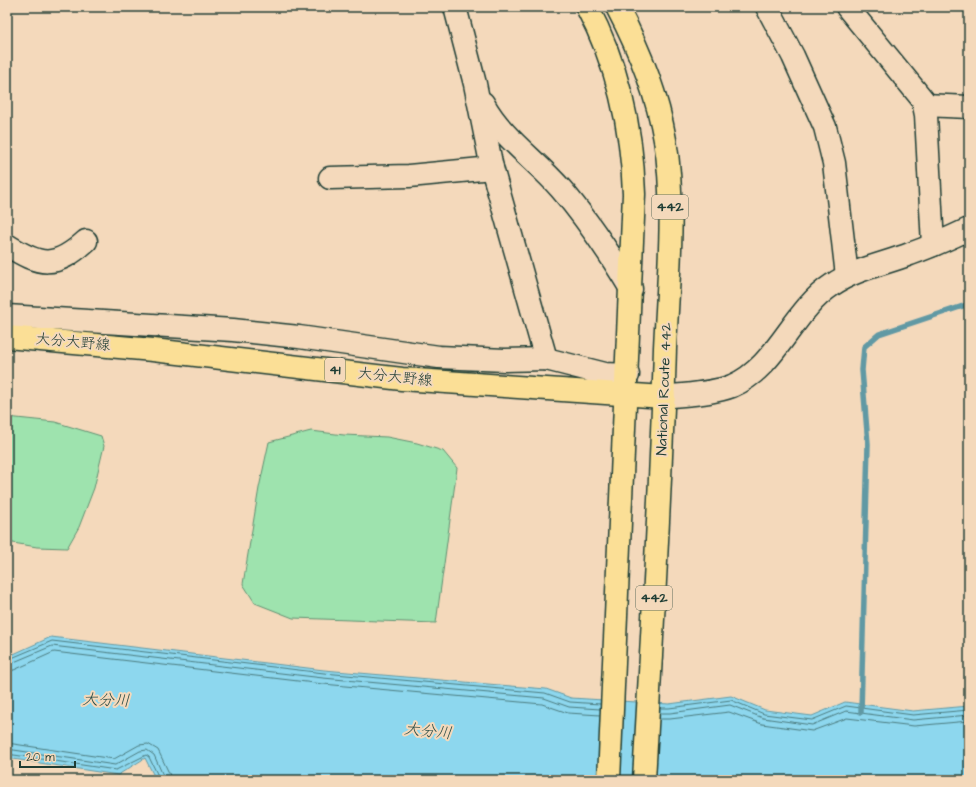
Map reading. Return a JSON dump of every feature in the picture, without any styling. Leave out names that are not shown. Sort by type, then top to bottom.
[{"type":"main road","name":"442","points":[[587,7],[600,33],[614,72],[626,113],[631,141],[634,194],[626,418],[609,780]]},
{"type":"main road","name":"National Route 442","points":[[617,7],[641,57],[657,105],[665,140],[670,214],[663,407],[644,780]]},
{"type":"main road","name":"大分大野線","points":[[7,337],[153,350],[402,379],[627,385],[663,407]]},
{"type":"street","points":[[455,7],[475,84],[492,168],[546,359]]},
{"type":"street","points":[[767,7],[793,56],[825,127],[834,163],[847,276]]},
{"type":"street","points":[[847,7],[918,92],[924,105],[933,245]]},
{"type":"street","points":[[475,84],[486,108],[498,127],[560,187],[592,227],[631,289]]},
{"type":"street","points":[[924,105],[969,107]]},
{"type":"street","points":[[330,178],[409,176],[492,168]]},
{"type":"street","points":[[663,407],[740,381],[763,363],[817,296],[847,276],[933,245],[969,229]]},
{"type":"street","points":[[7,245],[42,263],[58,260],[72,254],[86,241]]},
{"type":"street","points":[[7,316],[233,330],[299,337],[439,357],[505,360],[546,359],[605,374],[627,385]]},
{"type":"green space","points":[[7,417],[55,422],[101,436],[104,446],[94,488],[79,527],[67,548],[37,547],[7,542]]},
{"type":"green space","points":[[311,431],[344,435],[387,437],[417,443],[443,451],[457,468],[436,623],[293,618],[255,603],[243,584],[259,488],[269,442]]},
{"type":"water","name":"大分川","points":[[51,637],[324,670],[546,689],[571,698],[669,704],[731,696],[765,710],[812,716],[845,702],[913,711],[969,706],[969,780],[156,780],[145,758],[118,775],[7,758],[7,657]]},
{"type":"waterway","points":[[861,712],[868,444],[862,370],[864,347],[879,334],[969,304]]}]
